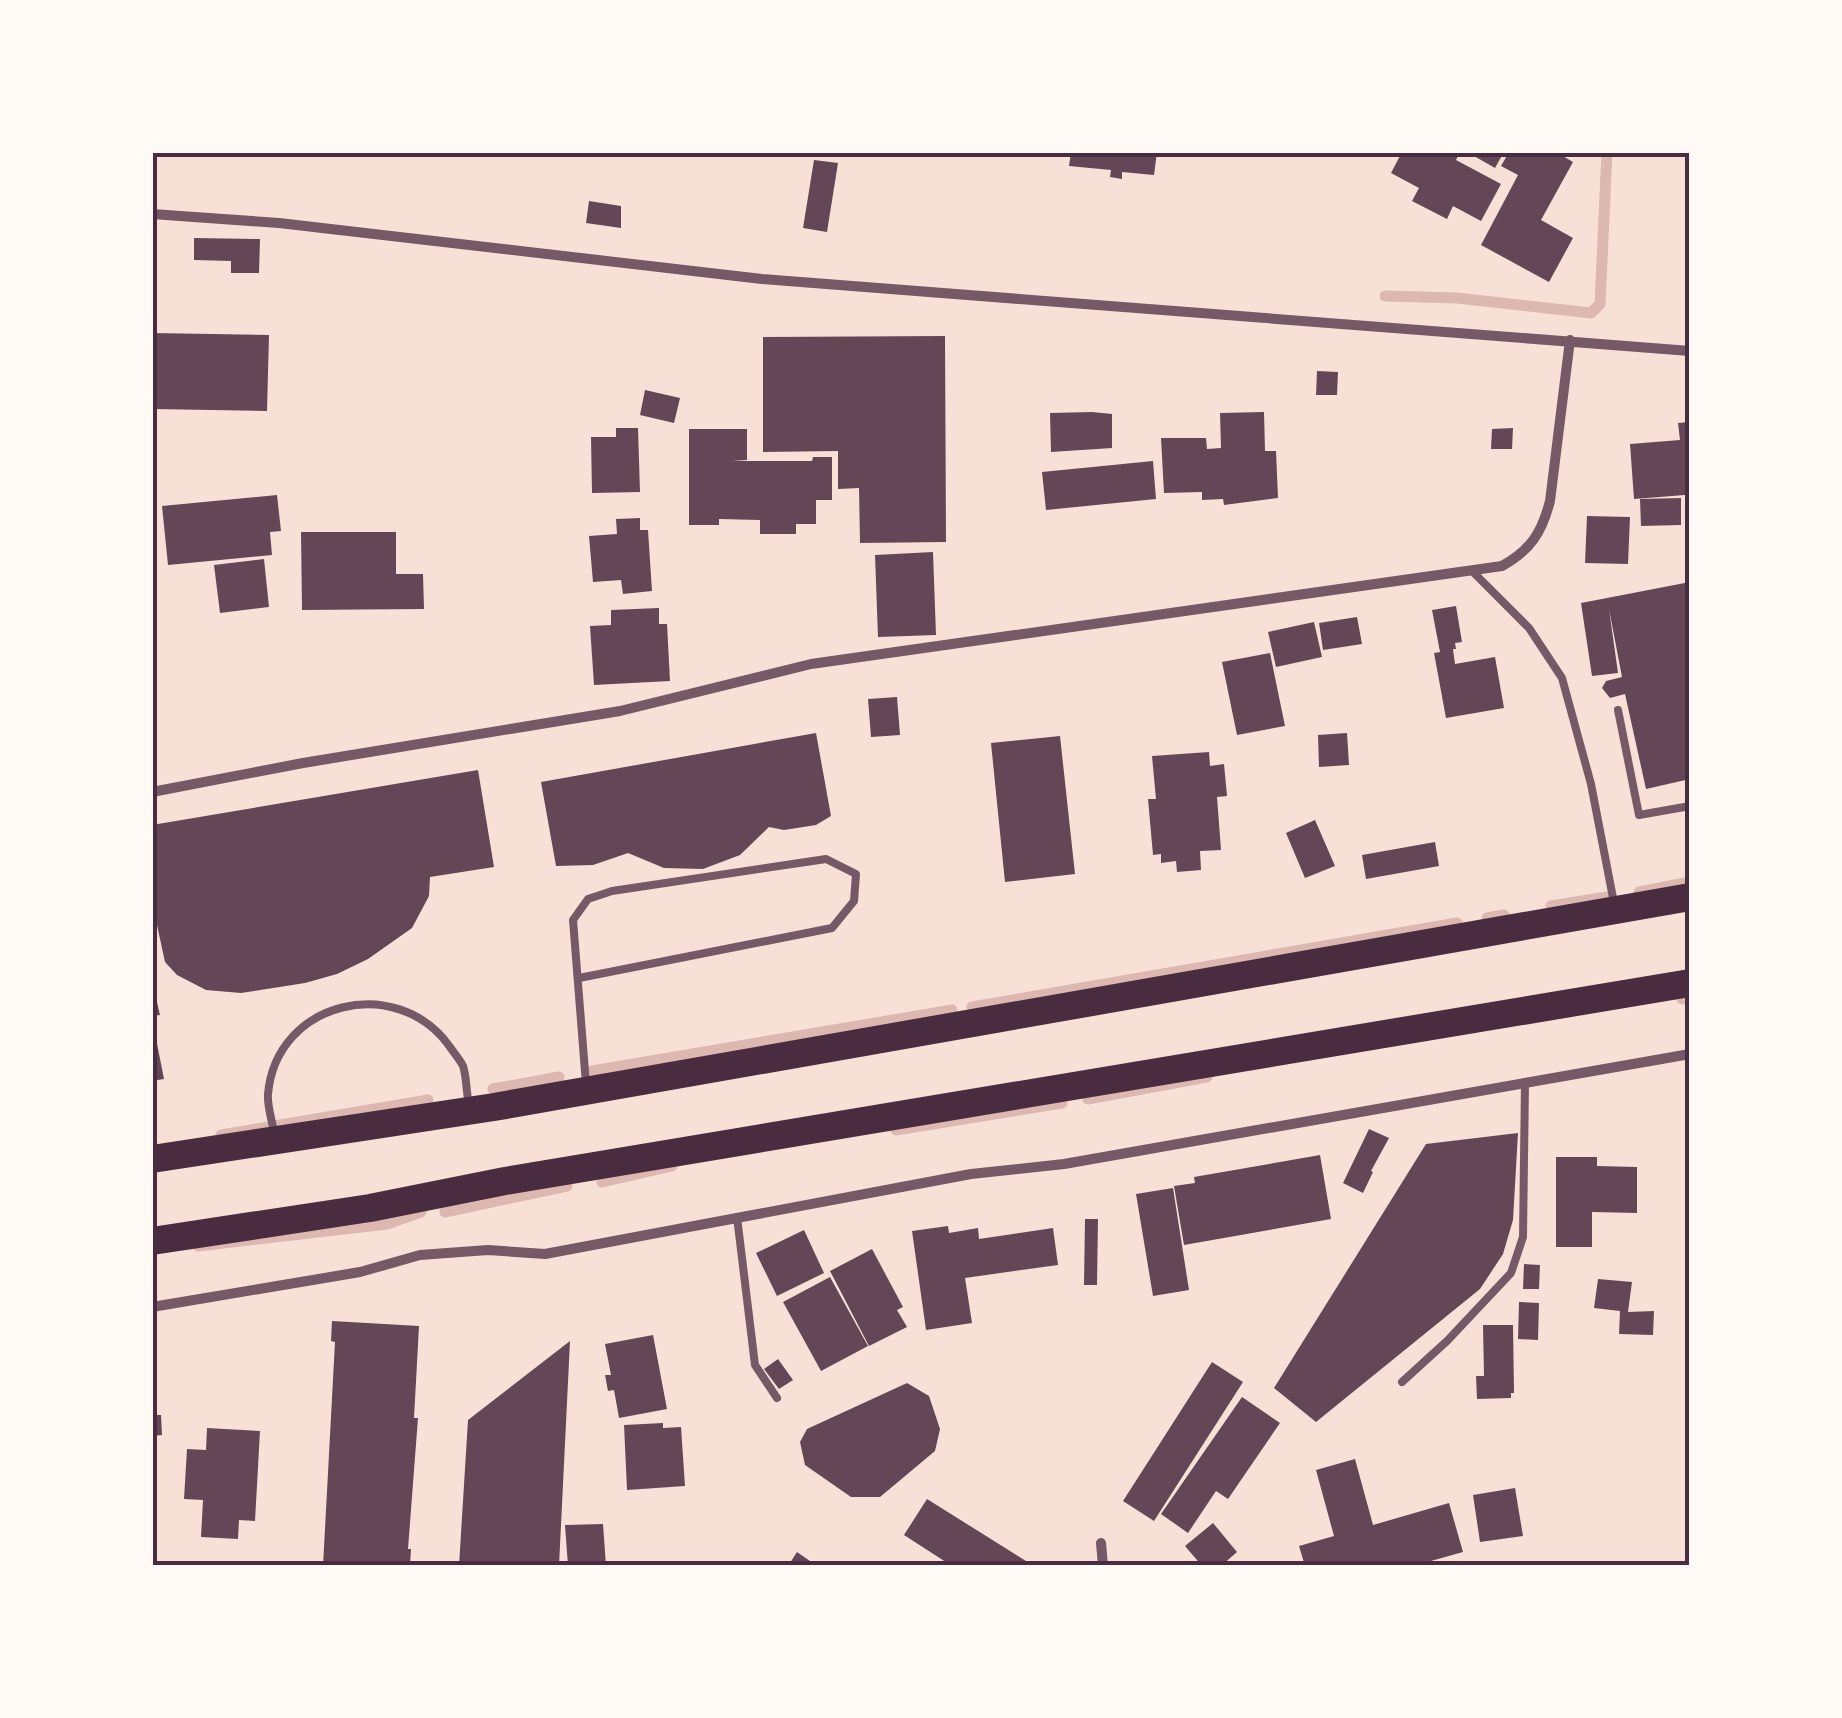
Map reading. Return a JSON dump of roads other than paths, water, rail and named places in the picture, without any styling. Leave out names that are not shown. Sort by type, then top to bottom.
[{"type":"highway","points":[[152,1160],[586,1090],[1690,897]]},
{"type":"highway","points":[[152,1241],[312,1218],[505,1181],[1690,983]]},
{"type":"street","points":[[152,214],[279,223],[762,279],[1690,351]]},
{"type":"street","points":[[152,792],[321,760],[620,712],[811,664],[1502,566],[1522,555],[1544,525],[1570,340]]},
{"type":"street","points":[[152,1307],[360,1272],[420,1255],[488,1250],[545,1254],[814,1206],[841,1196],[971,1174],[1064,1164],[1690,1054]]},
{"type":"street","points":[[1101,1542],[1103,1566]]},
{"type":"lane","points":[[1473,572],[1529,628],[1562,678],[1591,784],[1616,910]]},
{"type":"lane","points":[[1618,710],[1639,816],[1690,806]]},
{"type":"lane","points":[[579,978],[832,928],[854,901],[856,874],[826,859],[612,891],[588,898],[574,920],[586,1090]]},
{"type":"lane","points":[[274,1139],[268,1094],[281,1052],[312,1019],[354,1003],[398,1006],[437,1028],[462,1065],[469,1109]]},
{"type":"lane","points":[[1402,1382],[1447,1342],[1511,1272],[1523,1237],[1525,1082]]},
{"type":"lane","points":[[737,1217],[754,1365],[777,1398]]},
{"type":"waterway","points":[[1385,296],[1457,298],[1591,313],[1600,304],[1607,152]]},
{"type":"waterway","points":[[1639,892],[1690,882]]},
{"type":"waterway","points":[[1551,906],[1607,897]]},
{"type":"waterway","points":[[1487,918],[1504,915]]},
{"type":"waterway","points":[[972,1007],[1457,923]]},
{"type":"waterway","points":[[1682,999],[1690,998]]},
{"type":"waterway","points":[[592,1071],[952,1010]]},
{"type":"waterway","points":[[493,1089],[559,1077]]},
{"type":"waterway","points":[[1088,1099],[1207,1077]]},
{"type":"waterway","points":[[221,1135],[428,1100]]},
{"type":"waterway","points":[[896,1130],[1062,1103]]},
{"type":"waterway","points":[[602,1182],[672,1166]]},
{"type":"waterway","points":[[445,1212],[567,1186]]},
{"type":"waterway","points":[[198,1246],[387,1224],[421,1212]]}]
